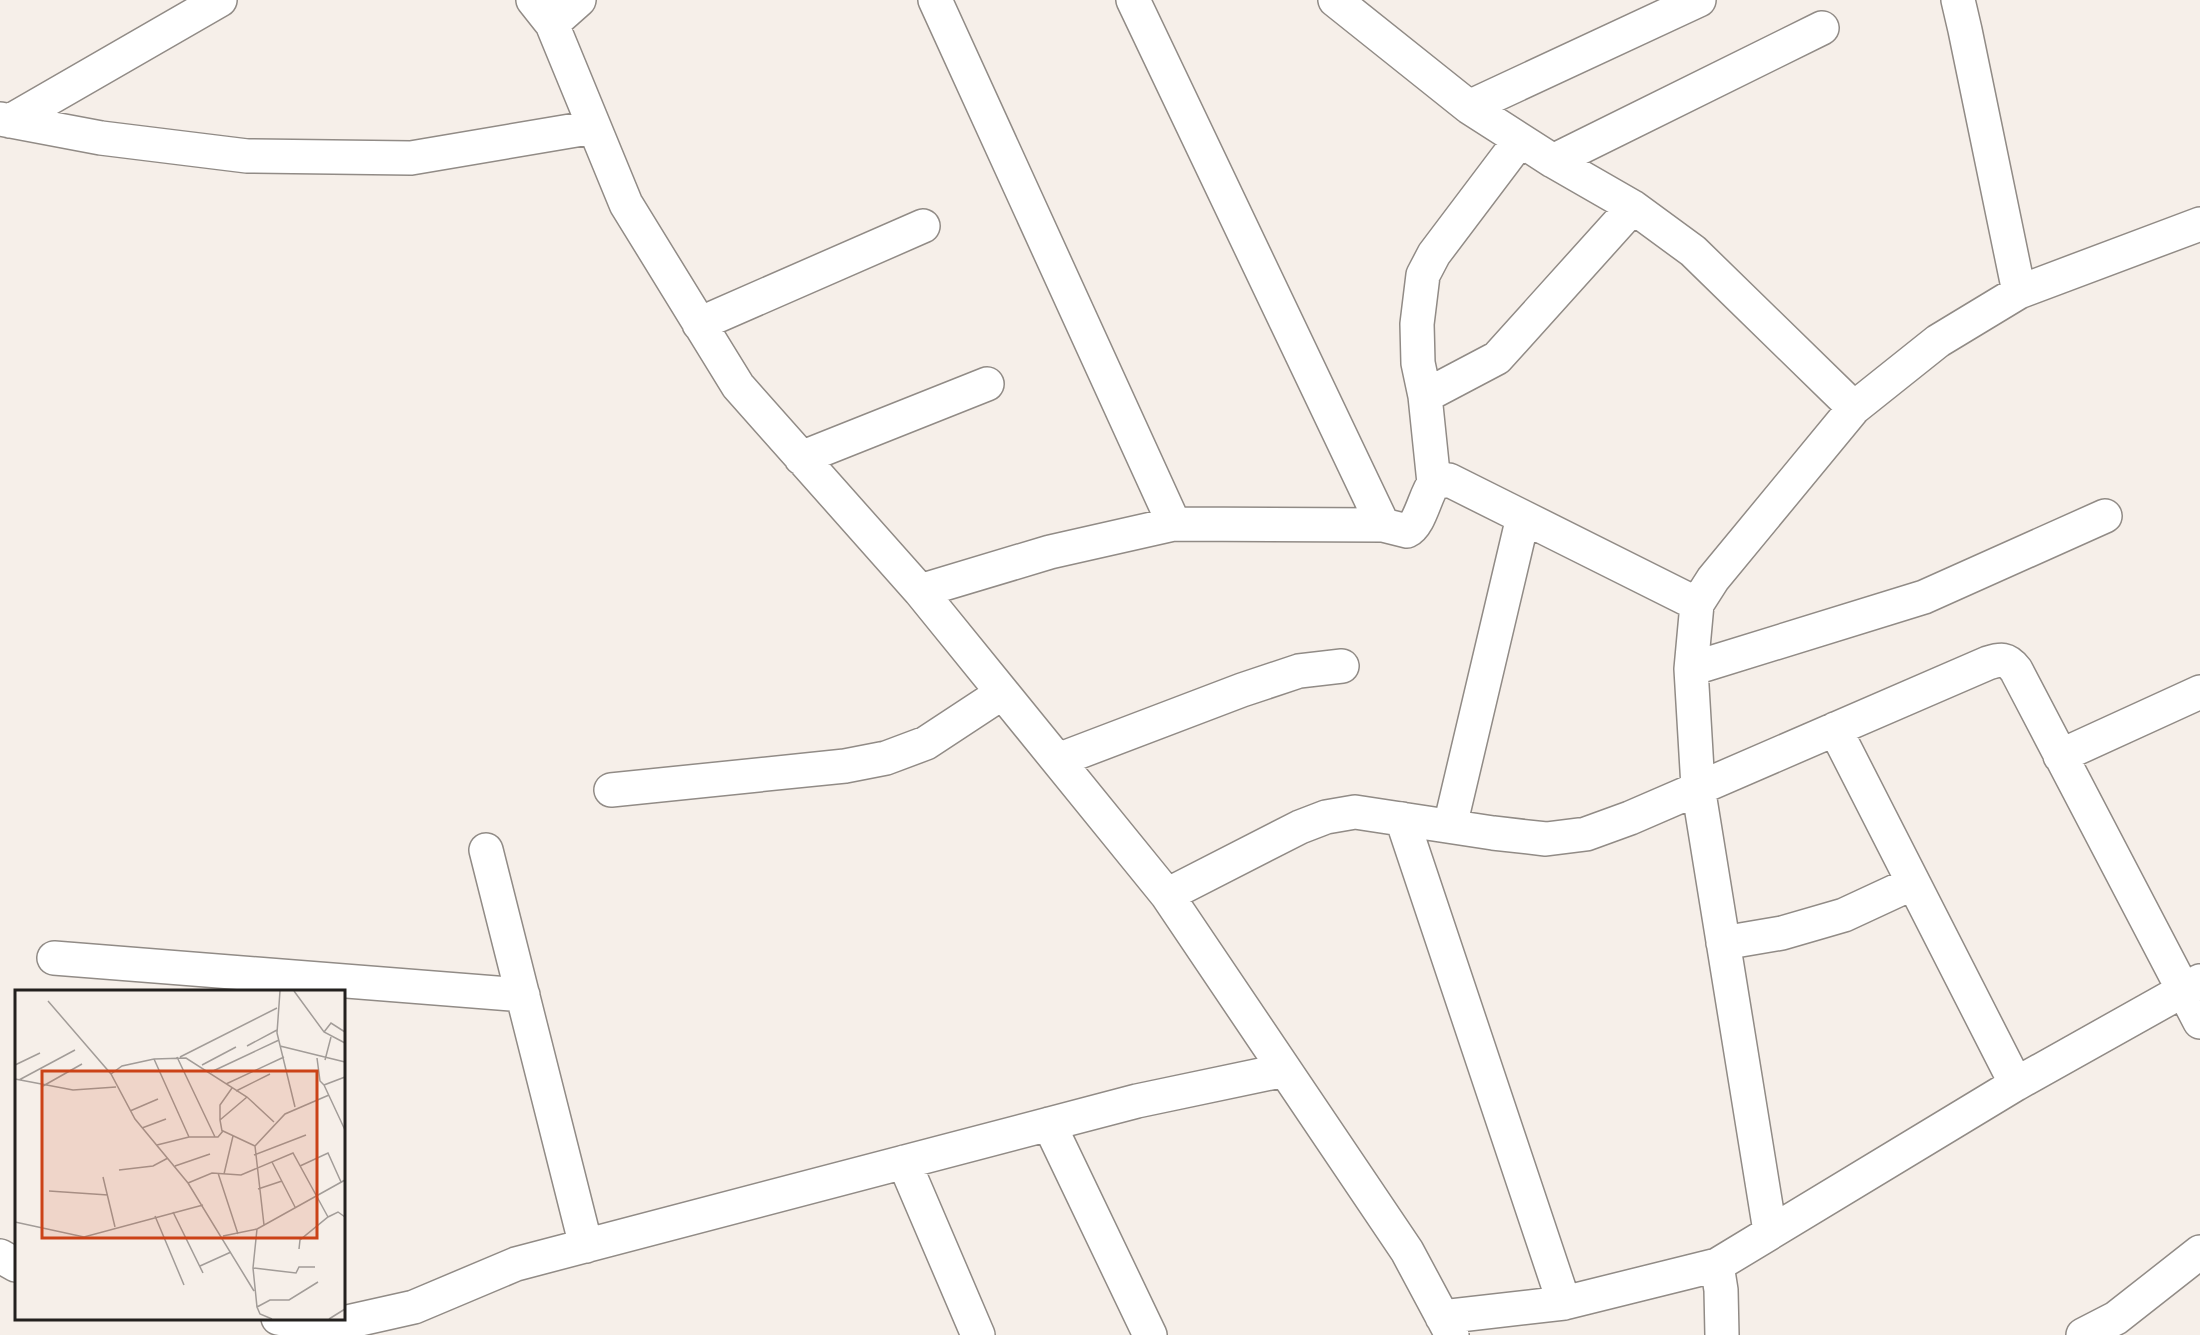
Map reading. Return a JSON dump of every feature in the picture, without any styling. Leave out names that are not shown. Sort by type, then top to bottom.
[{"type":"street","points":[[5,120],[220,0]]},
{"type":"street","points":[[579,0],[542,12],[626,204],[738,386],[920,591],[1167,895],[1407,1251],[1447,1326],[1564,1303],[1717,1265],[2016,1084],[2192,986]]},
{"type":"street","points":[[935,0],[1174,524]]},
{"type":"street","points":[[1133,0],[1383,525]]},
{"type":"street","points":[[1469,107],[1699,0]]},
{"type":"street","points":[[1958,0],[2019,292]]},
{"type":"street","points":[[1348,3],[1469,107],[1552,161],[1633,207],[1693,251],[1854,408]]},
{"type":"street","points":[[1552,161],[1822,28]]},
{"type":"street","points":[[5,120],[101,138],[247,156],[411,158],[594,127]]},
{"type":"street","points":[[920,591],[1050,552],[1174,524],[1383,525],[1402,531],[1411,529],[1434,483],[1425,396],[1418,363],[1417,324],[1423,275],[1434,254],[1520,140]]},
{"type":"street","points":[[1425,396],[1497,358],[1633,207]]},
{"type":"street","points":[[1770,1232],[1698,787],[1691,669],[1697,604],[1713,579],[1854,408],[1938,341],[2019,292],[2200,224]]},
{"type":"street","points":[[699,324],[922,226]]},
{"type":"street","points":[[801,458],[987,384]]},
{"type":"street","points":[[1434,483],[1449,480],[1697,604]]},
{"type":"street","points":[[1691,669],[1924,597],[2105,516]]},
{"type":"street","points":[[1450,826],[1523,517]]},
{"type":"street","points":[[1167,895],[1300,827],[1326,817],[1355,812],[1546,839],[1586,834],[1630,818],[2001,659],[2010,662],[2016,670],[2060,756],[2192,986],[2200,1022]]},
{"type":"street","points":[[1058,760],[1242,690],[1299,671],[1342,666]]},
{"type":"street","points":[[2060,756],[2200,692]]},
{"type":"street","points":[[611,790],[845,766],[886,758],[926,743],[1002,693]]},
{"type":"street","points":[[1835,729],[2016,1084]]},
{"type":"street","points":[[1402,819],[1564,1303]]},
{"type":"street","points":[[486,850],[586,1246]]},
{"type":"street","points":[[1723,943],[1782,933],[1844,915],[1913,882]]},
{"type":"street","points":[[54,958],[523,995]]},
{"type":"street","points":[[288,1320],[338,1324],[414,1307],[516,1264],[1137,1101],[1285,1070]]},
{"type":"street","points":[[1049,1124],[1150,1335]]},
{"type":"street","points":[[904,1162],[978,1335]]},
{"type":"street","points":[[2083,1335],[2116,1318],[2200,1252]]},
{"type":"street","points":[[0,1256],[15,1264]]},
{"type":"street","points":[[1717,1265],[1721,1290],[1722,1335]]}]
